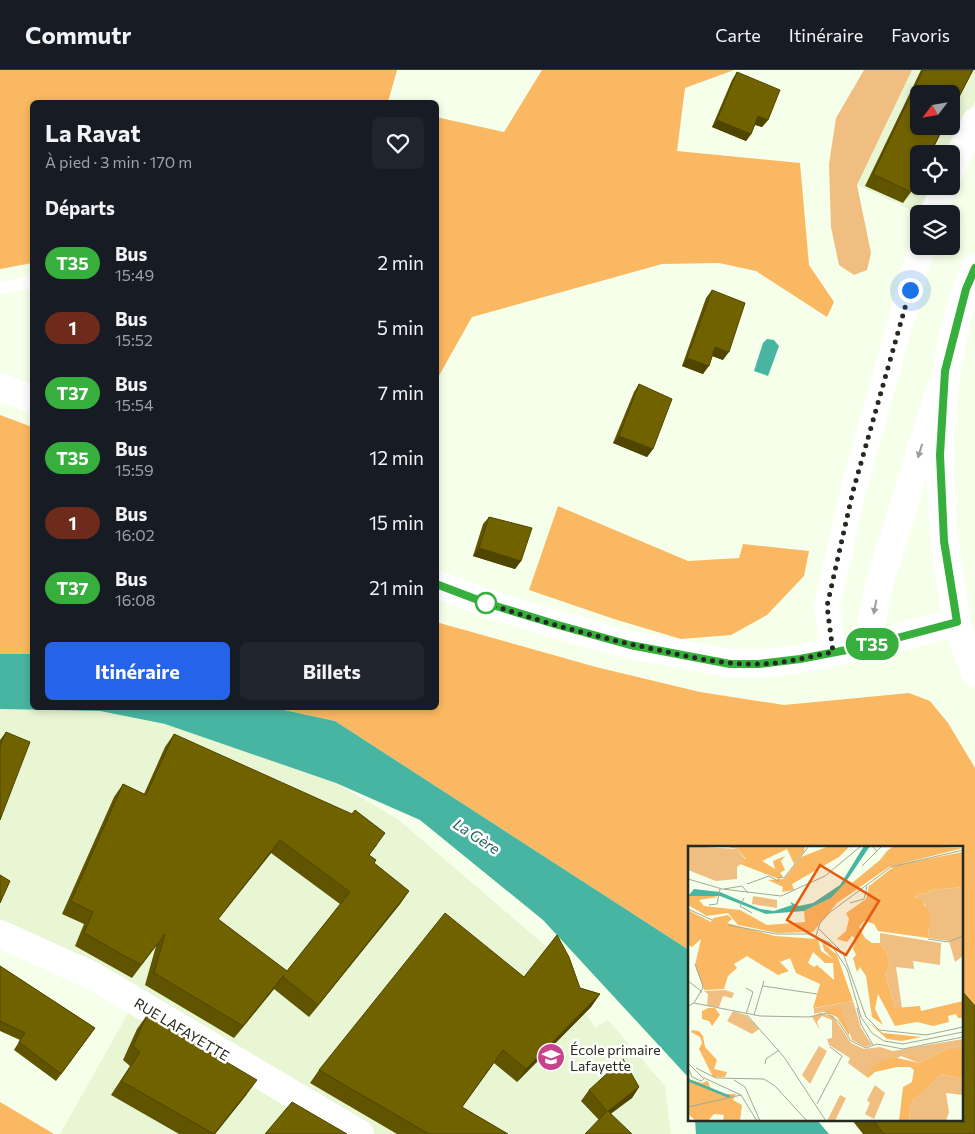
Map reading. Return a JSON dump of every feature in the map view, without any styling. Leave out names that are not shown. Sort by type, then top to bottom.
[{"type":"street","points":[[960,152],[975,121]]},
{"type":"street","points":[[833,652],[827,606],[853,491],[919,255]]},
{"type":"street","points":[[867,646],[879,586],[945,371],[966,289],[975,268]]},
{"type":"street","points":[[945,371],[940,455],[944,541],[957,622],[975,673]]},
{"type":"street","points":[[0,387],[30,398]]},
{"type":"street","points":[[439,585],[486,603],[630,645],[730,664],[759,664],[800,659],[867,646],[957,622]]},
{"type":"street","name":"RUE LAFAYETTE","points":[[0,934],[93,976],[360,1134]]},
{"type":"lane","points":[[0,288],[30,282]]},
{"type":"shaded area","points":[[0,70],[397,70],[389,100],[30,100],[30,263],[0,269]]},
{"type":"shaded area","points":[[542,70],[734,70],[685,88],[677,151],[800,163],[809,265],[834,302],[827,317],[756,271],[719,263],[662,264],[472,317],[439,376],[439,118],[504,132]]},
{"type":"shaded area","points":[[864,70],[912,70],[857,185],[871,253],[867,270],[854,275],[839,265],[831,227],[829,164],[836,118]]},
{"type":"shaded area","points":[[912,70],[975,70],[975,101],[960,129],[960,85],[910,85],[910,135],[957,135],[952,145],[910,145],[910,195],[928,195],[924,205],[910,205],[910,209],[857,185]]},
{"type":"shaded area","points":[[0,415],[30,426],[30,654],[0,654]]},
{"type":"shaded area","points":[[558,506],[688,561],[739,558],[743,544],[809,551],[804,576],[767,615],[731,635],[681,639],[614,619],[529,590]]},
{"type":"shaded area","points":[[439,623],[596,667],[700,692],[784,705],[909,693],[930,701],[948,723],[975,768],[975,1027],[962,1011],[962,846],[688,846],[688,949],[335,721],[284,710],[439,710]]},
{"type":"shaded area","points":[[0,709],[100,711],[165,724],[336,783],[399,820],[548,948],[595,1028],[608,1020],[665,1086],[671,1134],[60,1134],[141,990],[0,923]]},
{"type":"shaded area","points":[[0,1102],[54,1134],[0,1134]]},
{"type":"water","points":[[767,339],[774,340],[779,346],[768,376],[754,371],[763,343]]},
{"type":"water","points":[[0,654],[30,654],[30,710],[0,709]]},
{"type":"water","name":"La Gère","points":[[50,710],[284,710],[335,721],[688,949],[688,1077],[543,920],[420,820],[336,783],[165,724],[100,711]]},
{"type":"water","points":[[695,1122],[819,1122],[829,1134],[696,1134]]},
{"type":"building","points":[[923,70],[973,70],[960,95],[960,85],[916,85]]},
{"type":"building","points":[[737,72],[780,90],[768,120],[758,116],[751,134],[717,120]]},
{"type":"building","points":[[910,97],[910,135],[940,135],[934,145],[910,145],[910,192],[873,174]]},
{"type":"building","points":[[712,290],[745,303],[729,352],[715,347],[709,366],[687,358]]},
{"type":"building","points":[[639,384],[672,399],[653,449],[619,436]]},
{"type":"building","points":[[489,517],[532,528],[521,561],[479,548]]},
{"type":"building","points":[[6,732],[30,742],[0,820],[0,746]]},
{"type":"building","points":[[174,734],[352,814],[355,810],[385,833],[369,855],[376,860],[374,863],[409,891],[318,1005],[283,977],[284,975],[243,1026],[154,973],[165,934],[141,965],[84,933],[93,912],[71,901],[123,784],[146,795]],"holes":[[[280,840],[350,892],[287,971],[218,919]]]},
{"type":"building","points":[[0,875],[10,881],[0,903]]},
{"type":"building","points":[[445,913],[524,977],[557,935],[569,957],[580,988],[600,994],[526,1069],[503,1050],[462,1107],[508,1134],[429,1134],[319,1070]]},
{"type":"building","points":[[0,966],[95,1028],[61,1074],[19,1042],[25,1033],[0,1021]]},
{"type":"building","points":[[962,991],[975,1006],[975,1134],[884,1134],[875,1122],[962,1122]]},
{"type":"building","points":[[147,1015],[257,1080],[214,1134],[121,1081],[140,1052],[133,1046]]},
{"type":"building","points":[[623,1059],[639,1087],[608,1111],[632,1134],[585,1134],[607,1111],[589,1090]]},
{"type":"building","points":[[292,1102],[347,1134],[265,1134]]},
{"type":"bus line","name":"T35","points":[[439,585],[486,603],[630,645],[730,664],[759,664],[800,659],[867,646],[957,622],[944,541],[940,455],[945,371],[966,289],[975,268]]},
{"type":"place","name":"École primaire Lafayette","points":[[551,1057]]},
{"type":"route","points":[[486,603],[630,645],[730,664],[759,664],[800,659],[833,652],[827,606],[853,491],[910,290]]}]
